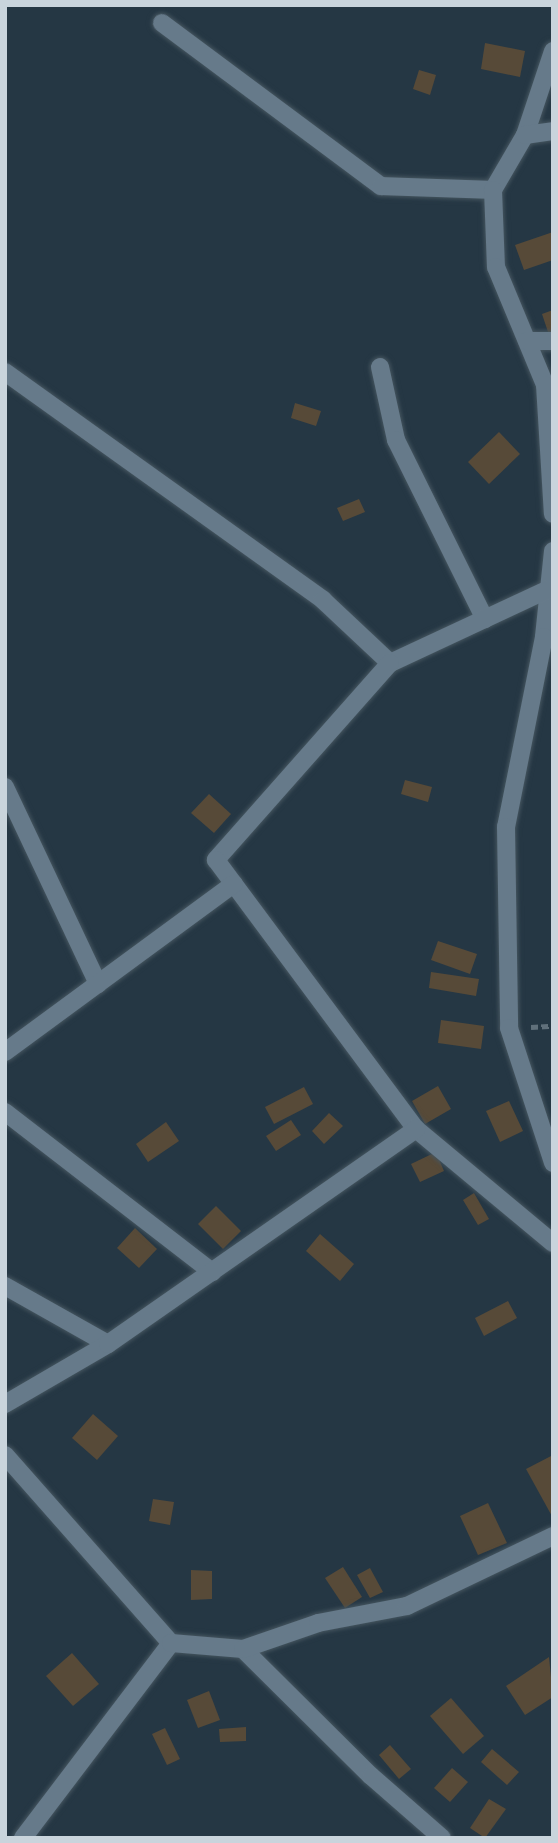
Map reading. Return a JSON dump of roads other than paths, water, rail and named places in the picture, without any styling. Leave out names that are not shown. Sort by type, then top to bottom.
[{"type":"street","points":[[162,23],[381,186],[494,190]]},
{"type":"street","points":[[553,51],[525,135],[494,190],[496,267],[545,385],[553,514]]},
{"type":"street","points":[[525,135],[553,131]]},
{"type":"street","points":[[527,341],[553,341]]},
{"type":"street","points":[[380,367],[396,440],[485,619]]},
{"type":"street","points":[[5,372],[323,600],[390,663]]},
{"type":"street","points":[[553,551],[544,637],[506,827],[509,1028],[553,1163]]},
{"type":"street","points":[[549,589],[390,663],[216,860],[416,1129],[553,1243]]},
{"type":"street","points":[[5,787],[98,984]]},
{"type":"street","points":[[5,1052],[234,884]]},
{"type":"street","points":[[5,1112],[212,1272]]},
{"type":"street","points":[[5,1404],[108,1344],[416,1129]]},
{"type":"street","points":[[5,1286],[108,1344]]},
{"type":"street","points":[[5,1455],[171,1643],[243,1649],[318,1623],[407,1606],[553,1536]]},
{"type":"street","points":[[23,1838],[171,1643]]},
{"type":"street","points":[[243,1649],[371,1776],[442,1838]]}]
